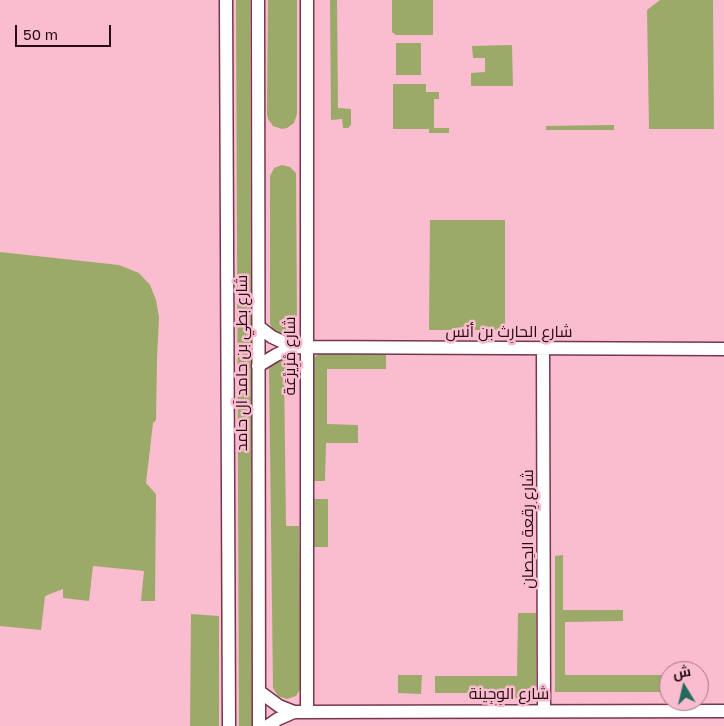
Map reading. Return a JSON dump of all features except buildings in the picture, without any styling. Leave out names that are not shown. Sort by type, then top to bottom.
[{"type":"street","name":"شارع بطي بن حامد آل حامد","points":[[226,0],[229,726]]},
{"type":"street","name":"شارع بطي بن حامد آل حامد","points":[[258,0],[259,726]]},
{"type":"street","name":"شارع مْزِيرْعَة","points":[[307,0],[300,347],[307,712]]},
{"type":"street","name":"شارع الحارِث بن أنَس","points":[[259,327],[272,337],[300,347]]},
{"type":"street","name":"شارع الحارِث بن أنَس","points":[[258,366],[276,355],[300,347],[724,349]]},
{"type":"street","name":"شارع رِقعة الحِصان","points":[[543,348],[544,710]]},
{"type":"street","name":"شارع الوِجِينة","points":[[260,692],[279,706],[294,712],[724,711]]},
{"type":"street","name":"شارع الوِجِينة","points":[[268,726],[294,712]]},
{"type":"green space","points":[[236,0],[250,0],[252,726],[239,726]]},
{"type":"green space","points":[[268,0],[297,0],[297,114],[294,123],[282,129],[273,126],[267,114]]},
{"type":"green space","points":[[330,0],[337,0],[338,108],[351,109],[351,125],[348,128],[343,128],[342,119],[331,120]]},
{"type":"green space","points":[[392,0],[433,0],[433,35],[396,35],[392,32]]},
{"type":"green space","points":[[660,0],[713,0],[714,129],[649,129],[647,10]]},
{"type":"green space","points":[[396,43],[421,43],[421,75],[396,75]]},
{"type":"green space","points":[[512,45],[513,86],[471,86],[471,73],[485,72],[485,58],[473,58],[472,46]]},
{"type":"green space","points":[[393,84],[426,84],[426,92],[439,92],[439,99],[434,99],[434,128],[449,128],[449,133],[429,133],[429,129],[393,129]]},
{"type":"green space","points":[[614,125],[614,130],[546,130],[546,126]]},
{"type":"green space","points":[[282,165],[290,167],[296,173],[297,321],[294,330],[287,335],[274,331],[270,324],[270,176],[274,168]]},
{"type":"green space","points":[[430,220],[505,220],[505,330],[429,330]]},
{"type":"green space","points":[[0,252],[119,265],[139,273],[150,285],[156,300],[159,317],[156,420],[153,423],[146,483],[156,494],[155,601],[141,601],[144,571],[93,566],[89,601],[63,598],[63,589],[45,596],[41,630],[0,626]]},
{"type":"green space","points":[[320,353],[386,353],[386,369],[327,369],[327,424],[358,425],[358,443],[326,443],[325,481],[312,481],[312,359]]},
{"type":"green space","points":[[290,355],[294,357],[298,366],[297,370],[284,370],[286,526],[299,526],[301,688],[296,696],[287,699],[278,696],[273,688],[269,367],[271,362]]},
{"type":"green space","points":[[313,499],[328,499],[328,547],[313,547]]},
{"type":"green space","points":[[563,555],[563,610],[623,610],[623,621],[565,622],[565,675],[659,675],[659,692],[555,692],[555,556]]},
{"type":"green space","points":[[518,613],[536,613],[536,688],[530,695],[523,698],[512,698],[512,693],[435,693],[435,676],[517,676]]},
{"type":"green space","points":[[191,614],[219,616],[219,726],[190,726]]},
{"type":"green space","points":[[398,675],[422,675],[421,694],[398,693]]}]
